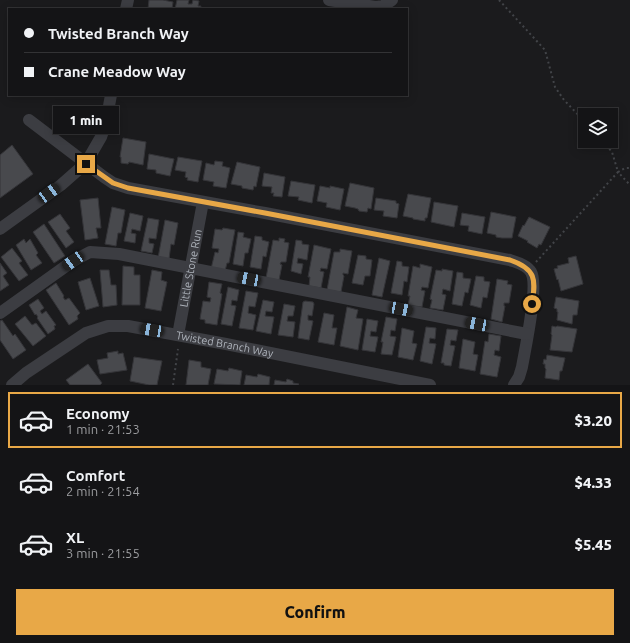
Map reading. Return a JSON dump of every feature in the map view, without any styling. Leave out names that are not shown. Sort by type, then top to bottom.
[{"type":"street","points":[[329,0],[376,7],[383,6],[392,0]]},
{"type":"street","points":[[1,228],[61,185],[86,164],[101,138],[106,122],[111,96]]},
{"type":"street","points":[[29,120],[104,178],[121,186],[510,260],[524,266],[532,274],[534,289],[522,367],[519,377],[514,385]]},
{"type":"street","name":"Little Stone Run","points":[[178,335],[203,202]]},
{"type":"street","points":[[0,313],[73,261],[90,252],[119,254],[527,334]]},
{"type":"street","name":"Twisted Branch Way","points":[[12,385],[26,373],[86,333],[108,326],[128,326],[178,335],[430,385]]},
{"type":"path","points":[[499,0],[545,50],[555,87],[564,100],[578,115]]},
{"type":"path","points":[[609,148],[612,152],[618,172],[630,185]]},
{"type":"path","points":[[529,270],[618,172],[625,168],[630,168]]},
{"type":"path","points":[[173,385],[178,349]]},
{"type":"building","points":[[149,0],[173,2],[172,8],[148,8]]},
{"type":"building","points":[[177,0],[189,0],[188,4],[192,4],[193,0],[199,1],[198,6],[201,6],[200,8],[175,8]]},
{"type":"building","points":[[123,138],[146,142],[143,165],[129,162],[128,164],[121,163],[120,157]]},
{"type":"building","points":[[12,145],[33,174],[0,198],[0,155]]},
{"type":"building","points":[[149,154],[174,159],[170,176],[156,173],[156,170],[147,169]]},
{"type":"building","points":[[178,157],[202,161],[198,182],[187,180],[188,178],[185,177],[186,172],[175,170]]},
{"type":"building","points":[[215,161],[223,162],[222,166],[230,168],[226,188],[213,186],[214,182],[203,180],[206,163],[214,165]]},
{"type":"building","points":[[237,162],[260,167],[256,187],[254,186],[253,190],[231,184]]},
{"type":"building","points":[[264,173],[285,177],[282,197],[273,196],[274,193],[271,193],[272,187],[262,186]]},
{"type":"building","points":[[291,181],[315,185],[312,203],[298,200],[299,197],[288,196]]},
{"type":"building","points":[[350,183],[374,188],[371,209],[368,208],[367,212],[345,206]]},
{"type":"building","points":[[320,186],[330,188],[330,186],[344,189],[340,210],[326,207],[327,203],[317,201]]},
{"type":"building","points":[[408,194],[431,198],[425,221],[403,216]]},
{"type":"building","points":[[98,198],[101,228],[96,228],[98,238],[85,240],[80,200]]},
{"type":"building","points":[[376,198],[396,201],[396,203],[399,204],[397,218],[383,216],[384,211],[374,210]]},
{"type":"building","points":[[434,202],[458,206],[454,227],[431,222]]},
{"type":"building","points":[[112,207],[125,210],[121,233],[118,233],[116,246],[105,244]]},
{"type":"building","points":[[491,212],[516,217],[512,238],[496,237],[496,235],[487,233]]},
{"type":"building","points":[[130,213],[143,216],[140,231],[132,229],[131,233],[136,234],[135,243],[124,241]]},
{"type":"building","points":[[462,213],[485,217],[482,234],[468,231],[469,226],[460,225]]},
{"type":"building","points":[[60,214],[70,228],[66,231],[74,242],[66,248],[48,222]]},
{"type":"building","points":[[529,217],[550,227],[541,245],[539,244],[537,248],[518,236]]},
{"type":"building","points":[[148,218],[159,220],[156,239],[149,238],[149,243],[154,244],[152,253],[141,251]]},
{"type":"building","points":[[165,220],[178,223],[174,245],[171,244],[169,259],[158,258]]},
{"type":"building","points":[[44,224],[65,256],[54,263],[33,232]]},
{"type":"building","points":[[223,228],[235,230],[229,263],[227,263],[225,271],[211,269],[215,252],[218,253],[219,249],[212,248],[215,229],[222,230]]},
{"type":"building","points":[[238,232],[244,233],[243,237],[251,239],[248,253],[245,253],[243,266],[233,264]]},
{"type":"building","points":[[255,236],[262,237],[262,240],[269,242],[266,257],[263,256],[261,269],[250,267]]},
{"type":"building","points":[[279,238],[285,239],[284,242],[289,243],[286,262],[281,262],[280,264],[282,265],[279,280],[266,278],[273,240],[279,241]]},
{"type":"building","points":[[24,239],[26,243],[30,239],[38,253],[36,255],[42,263],[31,270],[16,245]]},
{"type":"building","points":[[296,240],[302,241],[302,244],[309,245],[307,260],[298,258],[297,263],[303,264],[301,274],[291,271]]},
{"type":"building","points":[[314,245],[331,249],[327,269],[321,268],[320,271],[324,272],[321,288],[309,286],[310,277],[308,277]]},
{"type":"building","points":[[12,248],[22,261],[19,263],[28,275],[19,281],[1,257]]},
{"type":"building","points":[[340,249],[352,251],[348,274],[343,273],[344,276],[341,292],[327,290],[334,252],[340,252]]},
{"type":"building","points":[[358,255],[366,256],[366,259],[372,260],[370,276],[365,276],[363,285],[352,283]]},
{"type":"building","points":[[576,256],[583,284],[561,291],[554,269],[558,268],[557,266],[569,263],[568,258]]},
{"type":"building","points":[[379,258],[390,261],[382,297],[372,295]]},
{"type":"building","points":[[397,261],[402,262],[402,266],[409,267],[407,282],[404,281],[402,295],[391,293]]},
{"type":"building","points":[[0,263],[7,273],[3,276],[9,285],[0,291]]},
{"type":"building","points":[[420,264],[432,267],[428,288],[422,287],[421,290],[425,291],[422,307],[408,305],[413,266],[420,268]]},
{"type":"building","points":[[123,266],[134,267],[134,275],[140,275],[140,305],[122,305]]},
{"type":"building","points":[[442,269],[453,271],[450,291],[443,289],[442,294],[446,295],[443,310],[430,308],[432,300],[430,299],[436,270],[442,271]]},
{"type":"building","points":[[100,270],[109,270],[111,285],[116,285],[117,305],[103,307]]},
{"type":"building","points":[[152,270],[162,272],[161,280],[167,282],[161,311],[145,308]]},
{"type":"building","points":[[457,272],[463,273],[463,278],[471,279],[468,293],[465,292],[462,306],[452,304]]},
{"type":"building","points":[[476,276],[484,277],[484,281],[490,282],[487,298],[483,297],[481,308],[470,305]]},
{"type":"building","points":[[90,278],[99,306],[86,310],[78,282]]},
{"type":"building","points":[[497,279],[508,281],[507,284],[512,285],[509,303],[504,303],[505,306],[502,322],[491,319]]},
{"type":"building","points":[[209,282],[222,284],[220,293],[222,294],[217,325],[205,323],[205,320],[200,319],[203,301],[210,302],[211,298],[207,297]]},
{"type":"building","points":[[56,283],[65,300],[69,298],[80,313],[77,316],[78,319],[69,325],[46,290]]},
{"type":"building","points":[[228,287],[239,290],[237,301],[232,300],[231,305],[236,306],[232,326],[221,324]]},
{"type":"building","points":[[246,291],[258,293],[255,307],[249,306],[248,313],[256,315],[253,330],[239,328]]},
{"type":"building","points":[[556,297],[579,301],[577,315],[573,315],[572,324],[557,320],[558,312],[557,309],[554,308]]},
{"type":"building","points":[[38,299],[44,308],[40,311],[42,314],[46,311],[56,325],[54,326],[55,329],[48,334],[29,305]]},
{"type":"building","points":[[263,300],[274,302],[272,312],[266,311],[265,316],[274,317],[271,334],[256,331]]},
{"type":"building","points":[[303,302],[313,302],[314,304],[312,316],[308,315],[308,320],[313,321],[309,340],[298,338]]},
{"type":"building","points":[[284,304],[295,306],[293,316],[288,316],[287,321],[295,322],[293,337],[278,335]]},
{"type":"building","points":[[347,307],[358,310],[356,318],[363,319],[358,350],[340,346]]},
{"type":"building","points":[[324,313],[334,315],[332,328],[337,328],[334,345],[318,342]]},
{"type":"building","points":[[25,316],[32,325],[36,323],[46,336],[33,346],[15,324]]},
{"type":"building","points":[[386,317],[397,319],[395,331],[391,330],[390,336],[396,337],[392,355],[381,354],[383,342],[381,342]]},
{"type":"building","points":[[367,319],[378,321],[376,332],[371,331],[370,336],[378,337],[375,352],[362,350]]},
{"type":"building","points":[[2,320],[13,336],[15,334],[26,350],[13,359],[0,340],[0,321]]},
{"type":"building","points":[[552,326],[577,329],[572,352],[550,350]]},
{"type":"building","points":[[426,327],[436,328],[435,339],[430,338],[429,343],[436,344],[432,364],[420,361]]},
{"type":"building","points":[[402,328],[414,331],[412,343],[417,344],[413,360],[398,357]]},
{"type":"building","points":[[447,329],[458,330],[456,341],[451,340],[450,345],[455,346],[451,366],[441,363]]},
{"type":"building","points":[[489,334],[501,336],[499,351],[495,350],[494,355],[501,357],[497,377],[480,374],[485,341],[488,342]]},
{"type":"building","points":[[463,339],[475,342],[473,354],[478,355],[475,371],[459,368]]},
{"type":"building","points":[[118,351],[118,354],[123,353],[127,370],[100,374],[97,360],[108,358],[107,353]]},
{"type":"building","points":[[547,355],[565,358],[562,371],[560,371],[559,380],[545,378],[546,369],[545,364],[543,364]]},
{"type":"building","points":[[134,357],[162,361],[157,385],[130,381]]},
{"type":"building","points":[[189,360],[201,362],[201,367],[211,369],[208,385],[186,385]]},
{"type":"building","points":[[88,364],[102,383],[100,385],[70,385],[66,380]]},
{"type":"building","points":[[229,368],[242,371],[240,385],[214,384],[217,369],[228,371]]},
{"type":"building","points":[[258,374],[270,377],[269,385],[244,385],[246,375],[257,377]]},
{"type":"building","points":[[287,379],[293,381],[293,383],[299,384],[274,385],[275,380],[286,382]]},
{"type":"route","points":[[86,164],[104,178],[128,188],[510,260],[524,266],[532,274],[534,289],[532,304]]}]
